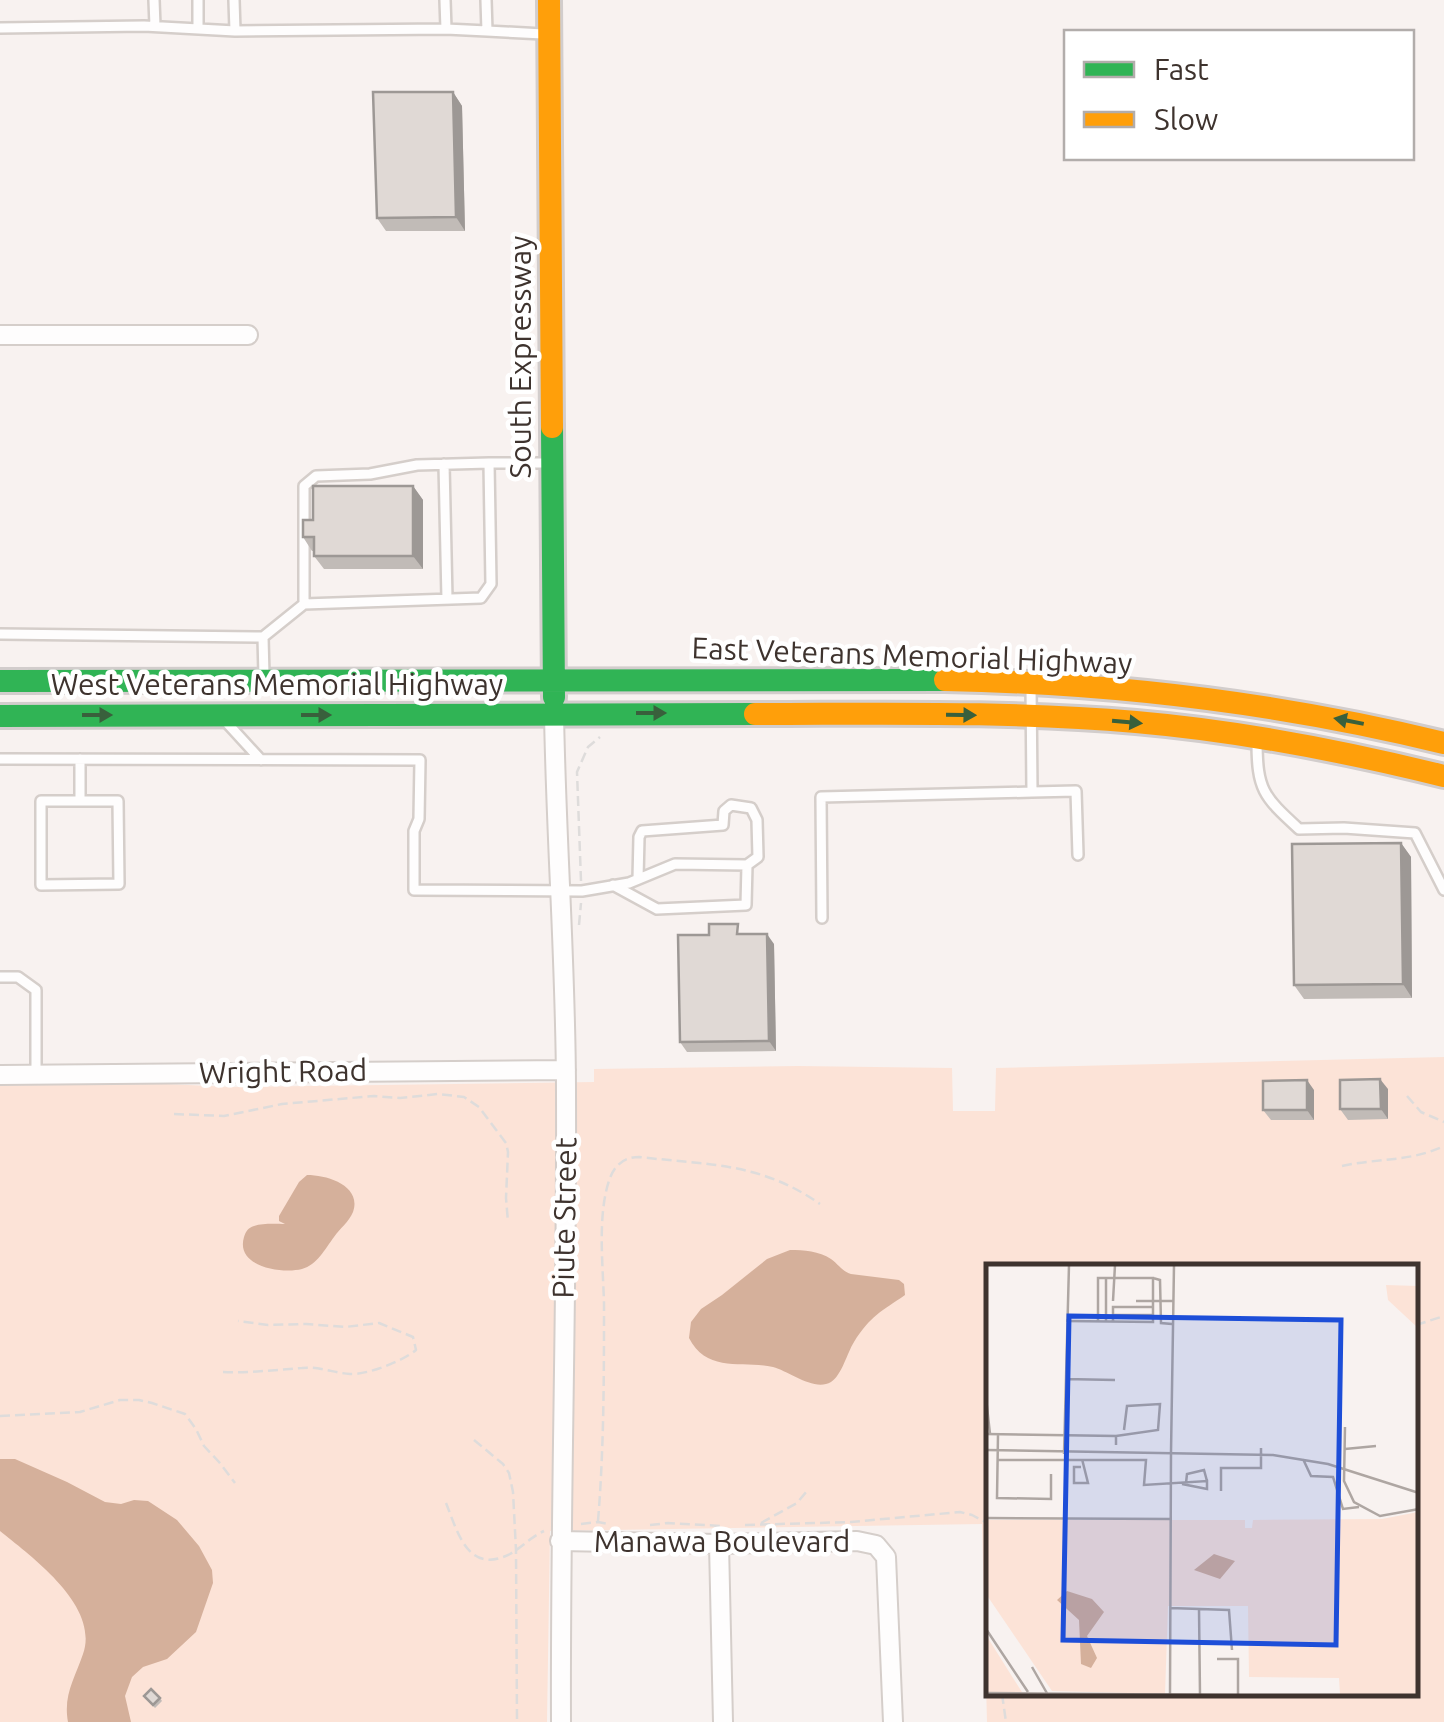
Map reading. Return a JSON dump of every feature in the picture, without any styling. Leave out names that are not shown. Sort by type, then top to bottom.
[{"type":"main road","name":"South Expressway","points":[[549,0],[554,713]]},
{"type":"main road","name":"West Veterans Memorial Highway","points":[[0,680],[553,678]]},
{"type":"main road","name":"East Veterans Memorial Highway","points":[[553,678],[956,681],[1130,690],[1279,709],[1392,729],[1444,743]]},
{"type":"main road","name":"West Veterans Memorial Highway","points":[[0,716],[554,713]]},
{"type":"main road","name":"East Veterans Memorial Highway","points":[[554,713],[1093,719],[1257,737],[1388,761],[1444,776]]},
{"type":"street","points":[[0,335],[248,336]]},
{"type":"street","name":"Piute Street","points":[[554,713],[566,1070],[561,1722]]},
{"type":"street","name":"Wright Road","points":[[0,1076],[566,1070]]},
{"type":"street","points":[[722,1535],[723,1722]]},
{"type":"street","name":"Manawa Boulevard","points":[[560,1542],[722,1535],[872,1542],[886,1558],[893,1722]]},
{"type":"lane","points":[[154,0],[155,26]]},
{"type":"lane","points":[[198,0],[198,29]]},
{"type":"lane","points":[[234,0],[235,30]]},
{"type":"lane","points":[[445,0],[446,29]]},
{"type":"lane","points":[[486,0],[487,31]]},
{"type":"lane","points":[[0,28],[446,29],[549,34]]},
{"type":"lane","points":[[0,634],[263,636],[304,604],[481,598],[492,584],[489,463]]},
{"type":"lane","points":[[304,604],[304,486],[316,476],[370,474],[444,464],[552,463]]},
{"type":"lane","points":[[444,464],[447,599]]},
{"type":"lane","points":[[263,636],[264,680]]},
{"type":"lane","points":[[1031,684],[1032,792]]},
{"type":"lane","points":[[219,715],[260,760]]},
{"type":"lane","points":[[1257,737],[1260,785],[1274,806],[1299,829],[1415,833],[1444,890]]},
{"type":"lane","points":[[0,759],[420,760],[414,890],[582,890],[638,879],[675,864],[748,865],[758,857],[758,820],[750,808],[732,805],[724,811],[723,825],[642,831],[638,879]]},
{"type":"lane","points":[[80,759],[80,801]]},
{"type":"lane","points":[[822,918],[820,797],[1076,791],[1078,855]]},
{"type":"lane","points":[[41,801],[80,801],[118,801],[119,884],[41,885],[41,801]]},
{"type":"lane","points":[[613,885],[657,909],[746,905],[748,865]]},
{"type":"lane","points":[[0,977],[18,977],[36,990],[36,1075]]},
{"type":"path","points":[[174,1114],[224,1116],[282,1104],[374,1096],[464,1097],[479,1107],[506,1143],[508,1222]]},
{"type":"path","points":[[1407,1096],[1421,1112],[1444,1122]]},
{"type":"path","points":[[1342,1166],[1409,1159],[1444,1146]]},
{"type":"path","points":[[612,1526],[598,1522],[604,1360],[603,1228],[607,1188],[616,1167],[630,1157],[638,1157],[746,1168],[805,1193],[820,1204]]},
{"type":"path","points":[[1419,1323],[1444,1316]]},
{"type":"path","points":[[223,1372],[309,1367],[354,1374],[392,1363],[416,1350],[413,1337],[379,1324],[345,1327],[238,1322]]},
{"type":"path","points":[[0,1416],[80,1412],[120,1400],[152,1403],[184,1414],[234,1484]]},
{"type":"path","points":[[474,1440],[509,1472],[514,1492],[517,1722]]},
{"type":"path","points":[[760,1524],[797,1503],[807,1491]]},
{"type":"path","points":[[446,1503],[461,1541],[472,1554],[489,1560],[516,1550]]},
{"type":"path","points":[[736,1527],[960,1512],[986,1522]]},
{"type":"path","points":[[638,1526],[668,1523],[722,1535]]},
{"type":"path","points":[[1002,1697],[1006,1722]]},
{"type":"shaded area","points":[[1444,1057],[1444,1722],[987,1722],[986,1697],[1419,1697],[1419,1264],[986,1264],[986,1682],[982,1524],[550,1531],[547,1722],[0,1722],[0,1085],[145,1083],[231,1087],[594,1082],[594,1069],[952,1068],[953,1111],[995,1111],[996,1068]]},
{"type":"shaded area","points":[[307,1175],[333,1180],[348,1189],[354,1203],[351,1216],[307,1267],[272,1269],[253,1262],[243,1247],[246,1231],[258,1225],[285,1224],[279,1216]]},
{"type":"shaded area","points":[[790,1250],[822,1254],[851,1274],[899,1280],[904,1284],[905,1295],[865,1326],[838,1374],[824,1384],[809,1383],[773,1367],[716,1361],[706,1357],[689,1338],[691,1322],[701,1309],[767,1259]]},
{"type":"shaded area","points":[[0,1459],[15,1459],[105,1502],[148,1501],[177,1520],[199,1546],[212,1570],[213,1583],[196,1632],[167,1659],[143,1667],[132,1677],[125,1696],[131,1722],[68,1722],[68,1695],[86,1636],[82,1618],[60,1584],[0,1531]]},
{"type":"building","points":[[373,92],[453,92],[456,217],[377,218]]},
{"type":"building","points":[[313,486],[413,486],[413,556],[314,556],[314,537],[303,537],[303,520],[313,520]]},
{"type":"building","points":[[1401,843],[1403,984],[1294,985],[1292,844]]},
{"type":"building","points":[[709,924],[738,924],[737,934],[767,934],[769,1041],[680,1042],[678,935],[709,935]]},
{"type":"building","points":[[1380,1079],[1381,1109],[1340,1109],[1340,1080]]},
{"type":"building","points":[[1307,1080],[1307,1110],[1263,1110],[1263,1081]]},
{"type":"building","points":[[151,1689],[160,1698],[153,1705],[144,1696]]},
{"type":"traffic: fast","points":[[552,427],[554,697]]},
{"type":"traffic: fast","points":[[0,681],[945,680]]},
{"type":"traffic: fast","points":[[0,716],[755,714]]},
{"type":"traffic: slow","points":[[549,0],[552,427]]},
{"type":"traffic: slow","points":[[945,680],[1071,685],[1196,698],[1321,717],[1444,743]]},
{"type":"traffic: slow","points":[[755,714],[994,715],[1136,722],[1291,743],[1444,776]]}]
